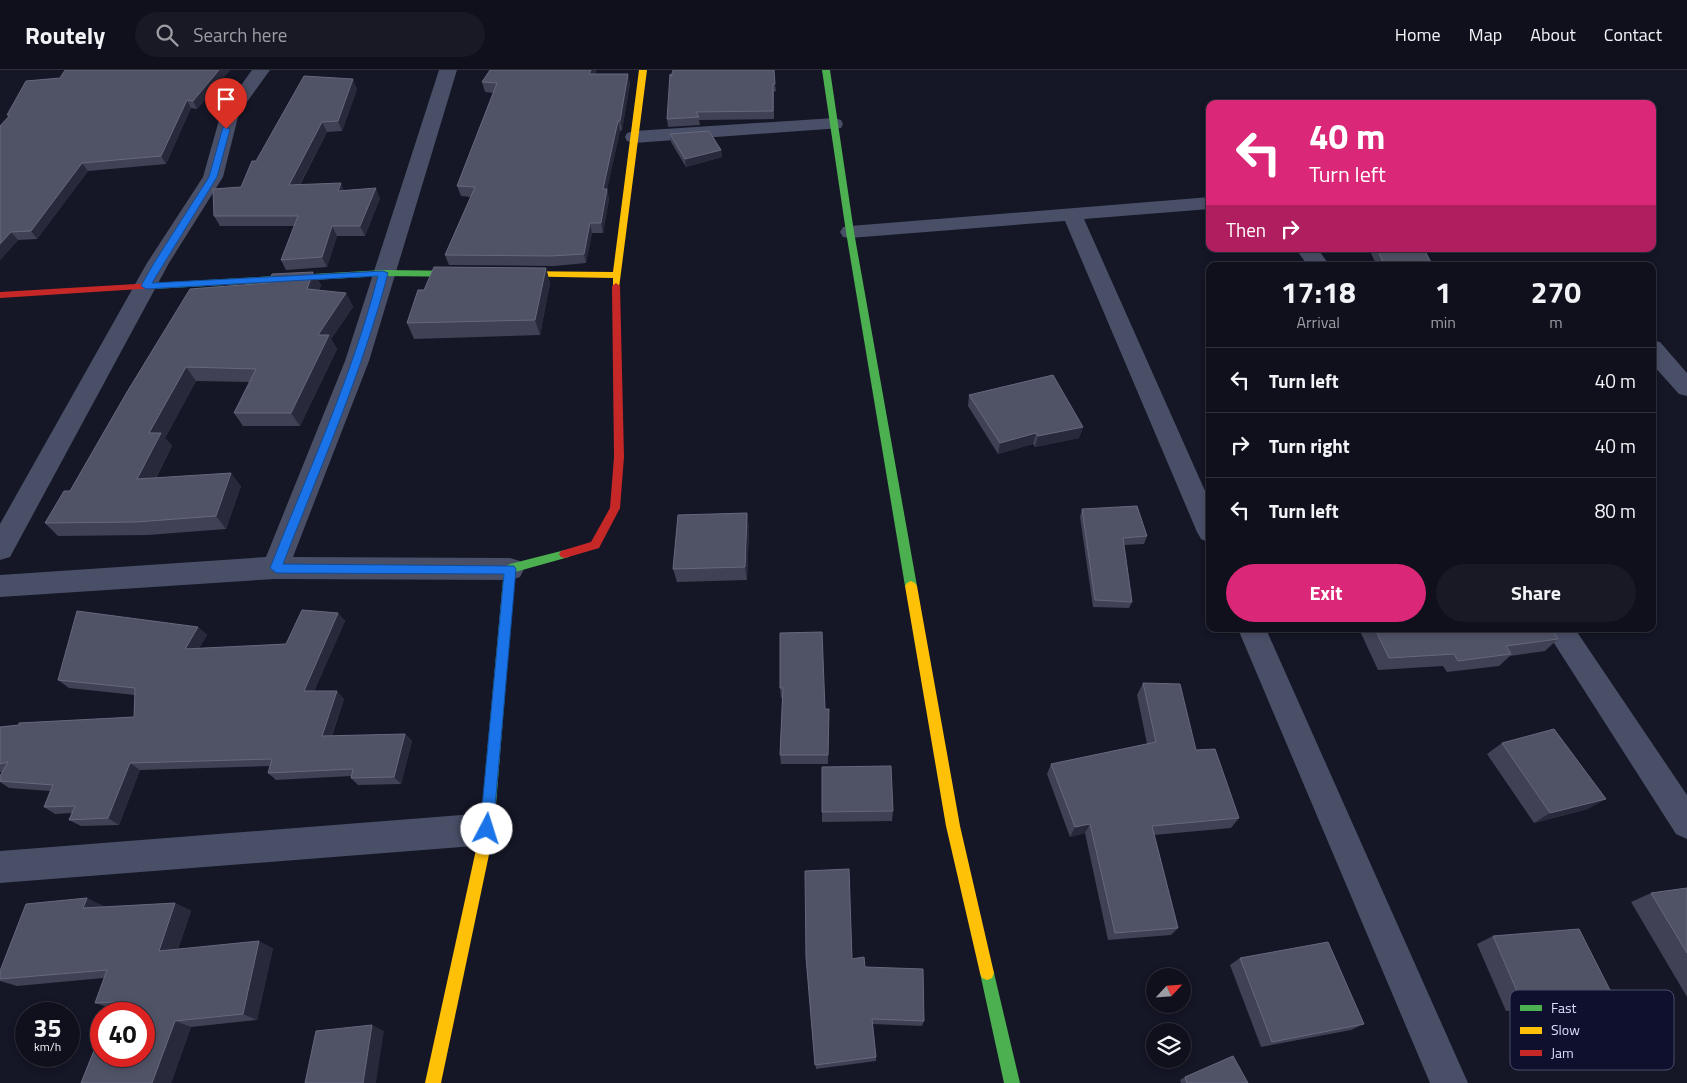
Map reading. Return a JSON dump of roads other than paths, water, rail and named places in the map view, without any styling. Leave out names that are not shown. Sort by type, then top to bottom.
[{"type":"street","points":[[0,549],[158,263],[213,177],[230,113],[261,70]]},
{"type":"street","points":[[276,568],[357,362],[373,313],[383,273],[400,228],[448,70]]},
{"type":"street","points":[[0,586],[276,568],[510,569],[595,545],[615,508],[619,457],[616,275],[643,70]]},
{"type":"street","points":[[826,70],[850,232],[953,826],[1012,1083]]},
{"type":"street","points":[[634,137],[834,124]]},
{"type":"street","points":[[850,232],[1206,203]]},
{"type":"street","points":[[1072,214],[1206,523]]},
{"type":"street","points":[[0,295],[383,273],[480,274]]},
{"type":"street","points":[[499,274],[616,275]]},
{"type":"street","points":[[1656,353],[1687,388]]},
{"type":"street","points":[[433,1083],[487,829],[510,569]]},
{"type":"street","points":[[1253,632],[1450,1083]]},
{"type":"street","points":[[1561,632],[1687,823]]},
{"type":"street","points":[[0,867],[487,829]]}]
